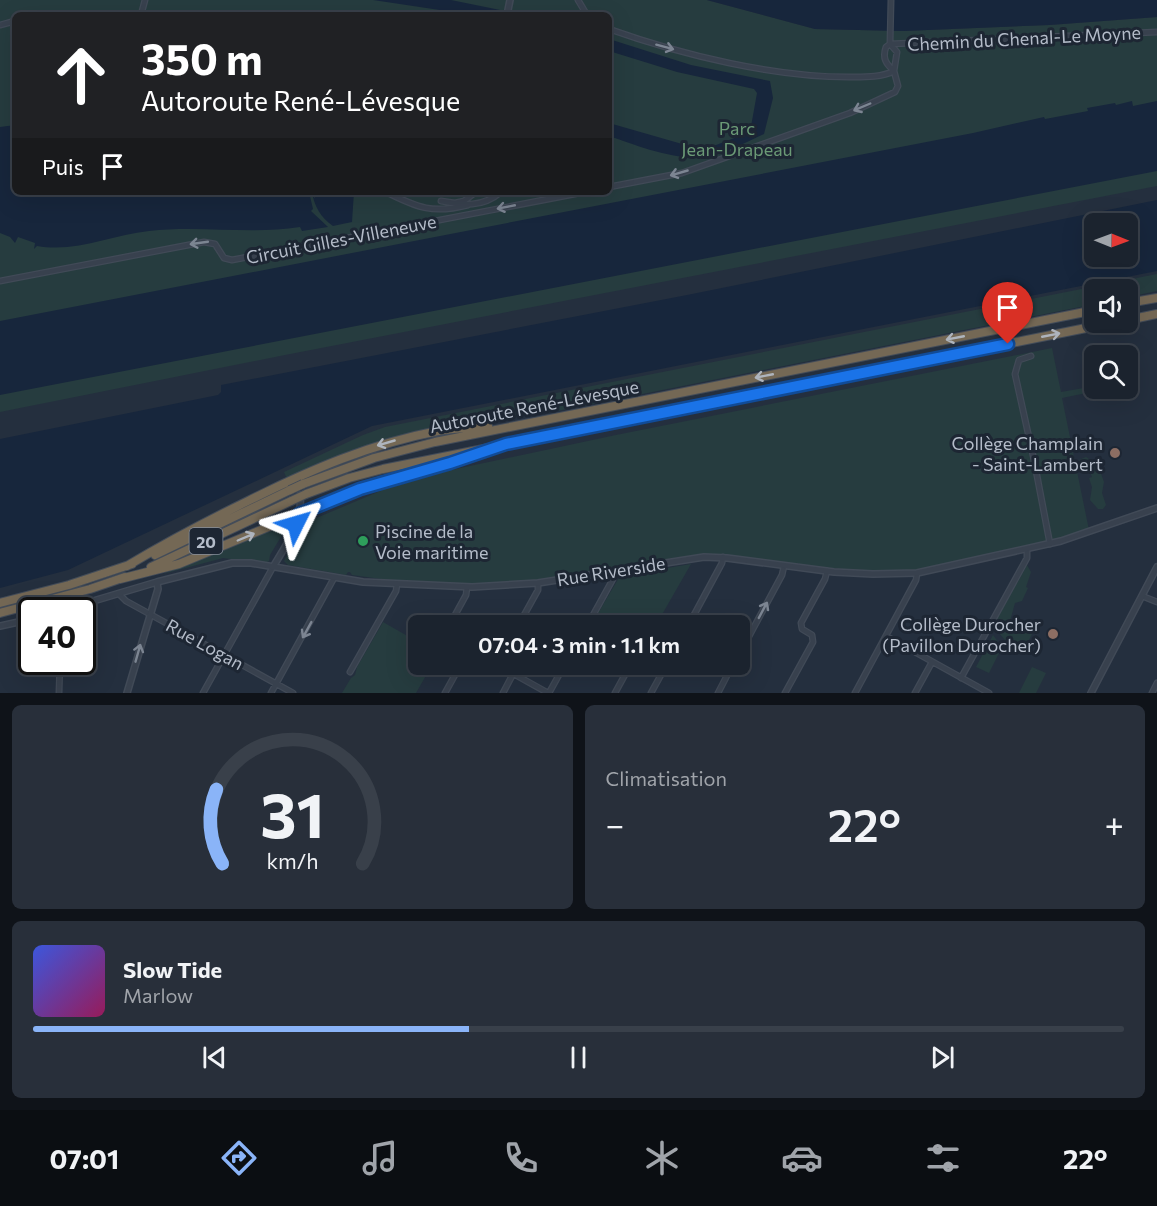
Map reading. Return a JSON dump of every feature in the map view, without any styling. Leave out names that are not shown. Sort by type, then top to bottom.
[{"type":"highway","points":[[1138,301],[1157,298]]},
{"type":"highway","name":"Autoroute René-Lévesque","points":[[0,603],[76,583],[127,566],[303,484],[336,471],[414,447],[1084,312]]},
{"type":"highway","points":[[1138,318],[1157,314]]},
{"type":"highway","name":"Autoroute René-Lévesque","points":[[0,613],[120,579],[164,562],[306,494],[374,471],[1084,328]]},
{"type":"highway","points":[[127,566],[176,536],[343,457],[409,437],[443,430],[533,422]]},
{"type":"highway","points":[[120,579],[179,564],[360,489],[506,444]]},
{"type":"highway","points":[[281,522],[291,535]]},
{"type":"street","points":[[612,187],[682,173],[860,109],[897,90],[894,71],[897,52],[890,42],[891,0]]},
{"type":"street","points":[[612,30],[688,53],[787,73],[864,77],[894,71]]},
{"type":"street","name":"Chemin du Chenal-Le Moyne","points":[[890,42],[1157,32]]},
{"type":"street","points":[[890,42],[886,47],[884,57],[888,66],[894,71]]},
{"type":"street","points":[[392,195],[412,205],[430,210],[448,210],[483,203],[496,195]]},
{"type":"street","points":[[450,202],[464,201],[472,195]]},
{"type":"street","name":"Circuit Gilles-Villeneuve","points":[[0,281],[204,242],[215,244],[224,258],[232,260],[569,195]]},
{"type":"street","points":[[441,201],[468,205]]},
{"type":"street","points":[[1031,356],[1019,360],[1015,374],[1050,544]]},
{"type":"street","points":[[203,693],[291,535],[299,514],[300,498],[295,478]]},
{"type":"street","name":"Rue Riverside","points":[[96,601],[230,563],[248,563],[334,578],[467,587],[538,583],[694,558],[723,557],[827,572],[917,573],[1050,544],[1092,532],[1157,508]]},
{"type":"street","points":[[961,678],[1027,558],[1027,550]]},
{"type":"street","points":[[694,615],[723,557]]},
{"type":"street","points":[[750,634],[782,575],[784,566]]},
{"type":"street","points":[[1091,693],[1157,567]]},
{"type":"street","points":[[593,615],[613,579],[614,571]]},
{"type":"street","points":[[784,693],[813,642],[812,635],[802,629],[801,623],[827,572]]},
{"type":"street","points":[[855,693],[916,580],[917,573]]},
{"type":"street","points":[[271,693],[334,578]]},
{"type":"street","points":[[127,693],[158,589],[157,582]]},
{"type":"street","points":[[524,615],[538,590],[538,583]]},
{"type":"street","points":[[350,672],[396,591],[397,584]]},
{"type":"street","points":[[454,615],[466,595],[467,587]]},
{"type":"street","name":"Rue Logan","points":[[119,594],[150,614],[293,693]]},
{"type":"street","points":[[1142,596],[1157,602]]},
{"type":"street","points":[[0,626],[18,622]]},
{"type":"street","points":[[886,636],[961,678],[979,691],[989,693]]},
{"type":"street","points":[[915,693],[932,662]]},
{"type":"street","points":[[58,693],[59,675]]},
{"type":"street","points":[[445,693],[455,675]]},
{"type":"street","points":[[503,693],[512,675]]},
{"type":"street","points":[[515,675],[549,693],[559,675]]},
{"type":"street","points":[[615,693],[625,675]]},
{"type":"street","points":[[651,693],[661,675]]},
{"type":"street","points":[[718,693],[727,675]]},
{"type":"street","points":[[1152,693],[1157,683]]},
{"type":"green space","name":"Parc Jean-Drapeau","points":[[0,0],[707,0],[815,29],[903,31],[1049,25],[1157,17],[1157,186],[0,412]]},
{"type":"green space","points":[[1157,274],[1157,291],[1138,295],[1138,279],[1132,279]]},
{"type":"green space","points":[[1084,288],[1084,306],[557,411],[453,426],[287,479],[284,472],[385,427]]},
{"type":"green space","points":[[1052,348],[1061,392],[1084,388],[1084,394],[1062,398],[1089,530],[1043,543],[915,571],[852,570],[705,554],[629,564],[538,580],[487,584],[403,582],[352,575],[350,572],[346,575],[288,565],[284,561],[308,514],[314,519],[385,489],[451,470]]},
{"type":"green space","points":[[1086,457],[1098,465],[1104,482],[1102,493],[1106,505],[1103,509],[1098,509],[1090,500],[1092,487],[1089,478],[1092,477],[1089,470],[1081,469],[1079,460]]},
{"type":"green space","points":[[281,526],[285,530],[270,555],[269,561],[265,563],[223,558],[163,574],[274,527]]},
{"type":"green space","points":[[691,564],[662,615],[597,615],[620,576]]},
{"type":"green space","points":[[1027,565],[1031,572],[1026,587],[1028,588],[1022,601],[1015,603],[1010,621],[1033,632],[1025,648],[1005,640],[993,626]]},
{"type":"green space","points":[[383,622],[408,636],[408,675],[426,675],[416,693],[342,693],[355,675],[357,667]]},
{"type":"green space","points":[[993,635],[1002,647],[989,673],[976,667]]},
{"type":"green space","points":[[1032,667],[1046,673],[1036,693],[1019,693]]},
{"type":"water","points":[[373,0],[451,0],[509,12],[453,12]]},
{"type":"water","points":[[707,0],[1157,0],[1157,17],[1049,25],[903,31],[815,29]]},
{"type":"water","points":[[612,40],[691,65],[770,81],[773,98],[764,134],[722,152],[697,158],[658,152],[612,137],[612,124],[703,150],[750,132],[757,93],[754,89],[677,72],[612,52]]},
{"type":"water","points":[[1132,101],[1133,106],[1157,101],[1157,171],[0,395],[0,321]]},
{"type":"water","points":[[12,125],[12,195],[310,195],[313,209],[311,211],[328,227],[302,231],[300,227],[262,230],[168,229],[135,233],[80,245],[51,248],[37,246],[34,249],[35,243],[18,237],[15,243],[10,237],[0,233],[0,127]]},
{"type":"water","points":[[313,195],[314,198],[318,195],[354,195],[352,222],[333,226],[325,219],[314,202]]},
{"type":"water","points":[[1157,200],[1157,271],[1116,279],[1084,279],[1084,285],[372,426],[68,570],[0,588],[0,439],[218,395],[221,392],[221,385],[687,295],[1084,215],[1084,267],[1138,267],[1138,213],[1093,213]]},
{"type":"place","name":"Collège Champlain - Saint-Lambert","points":[[1115,453]]},
{"type":"place","name":"Piscine de la Voie maritime","points":[[363,541]]},
{"type":"place","name":"Collège Durocher (Pavillon Durocher)","points":[[1053,634]]},
{"type":"route","points":[[296,524],[299,514],[360,489],[506,444],[1008,344]]}]
